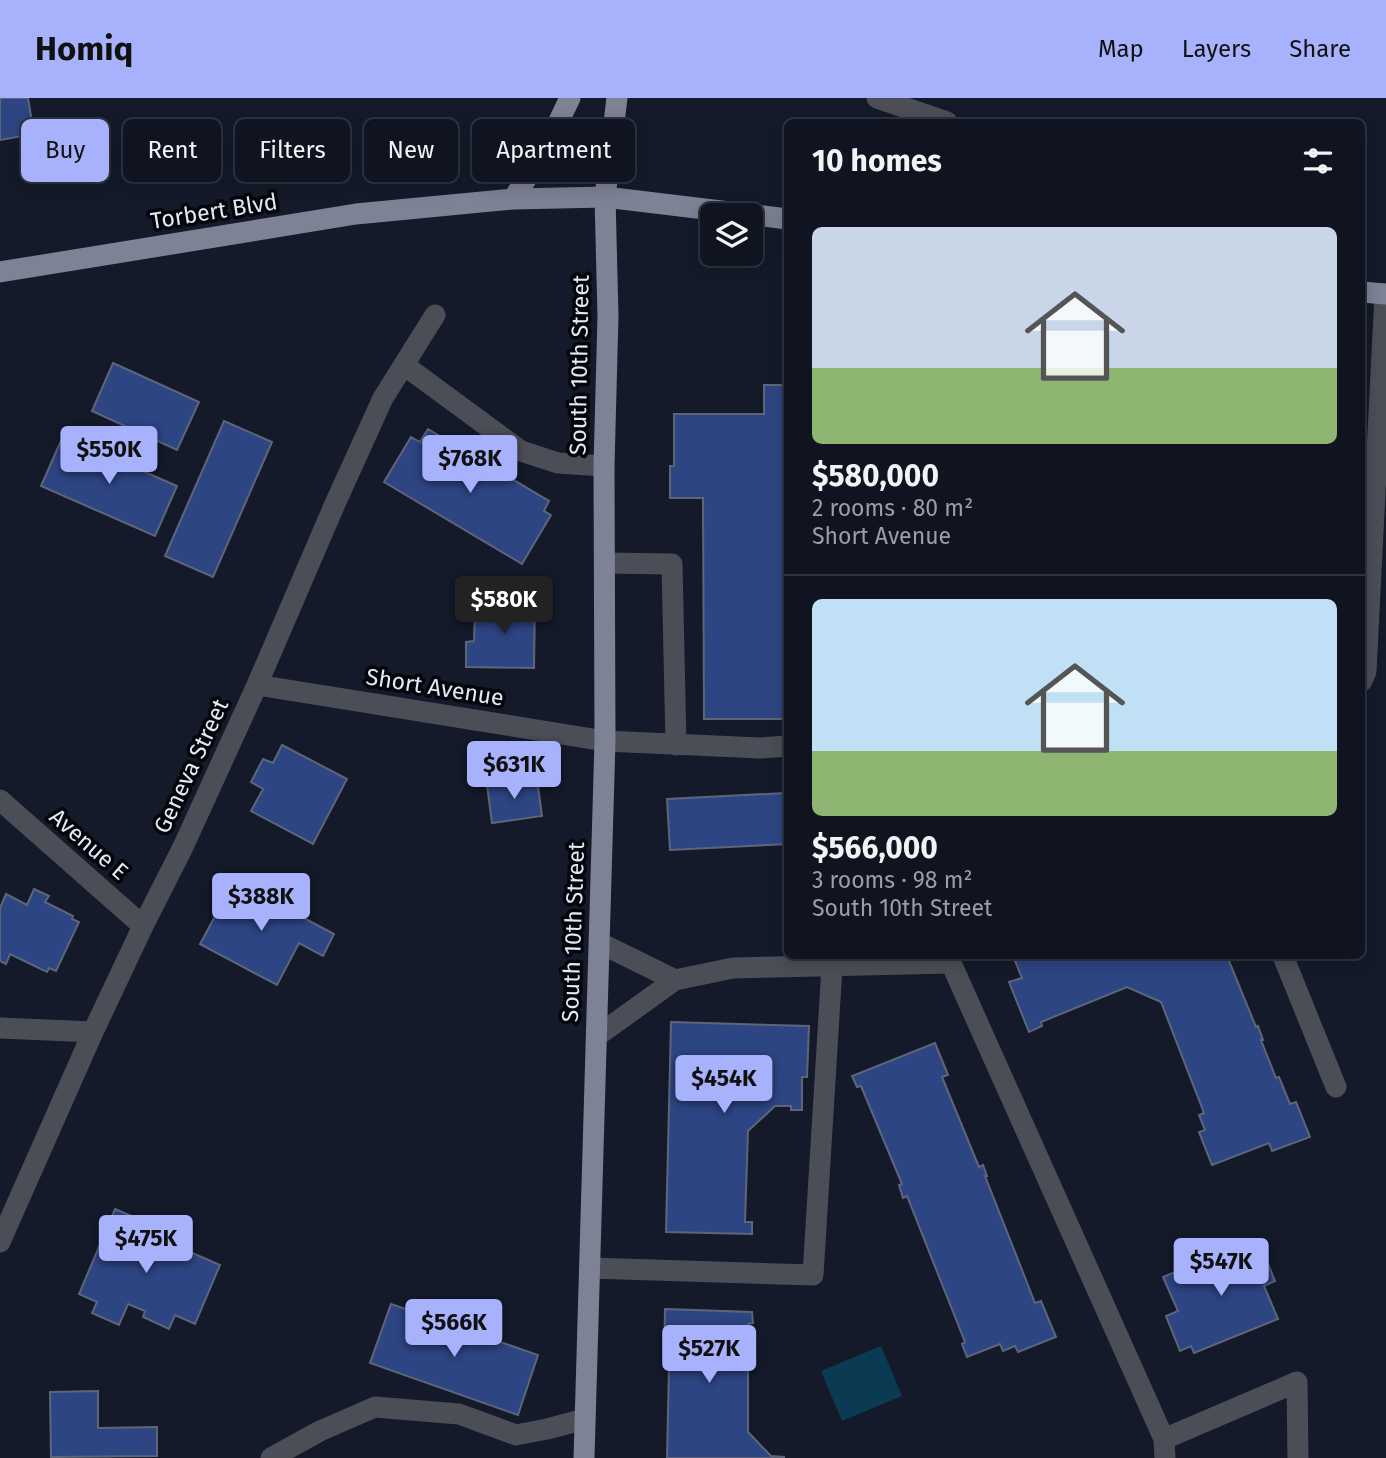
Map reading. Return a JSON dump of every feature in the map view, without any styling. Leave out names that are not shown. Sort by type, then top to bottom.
[{"type":"main road","points":[[513,199],[545,150],[570,98]]},
{"type":"main road","points":[[605,197],[617,98]]},
{"type":"main road","name":"Torbert Blvd","points":[[0,272],[356,214],[513,199],[605,197],[784,219]]},
{"type":"main road","name":"South 10th Street","points":[[584,1458],[604,741],[604,466],[608,316],[605,197]]},
{"type":"main road","points":[[1365,292],[1385,294]]},
{"type":"street","points":[[877,98],[904,115],[929,119]]},
{"type":"street","points":[[1365,674],[1385,294]]},
{"type":"street","name":"Geneva Street","points":[[0,1242],[93,1032],[183,848],[257,685],[383,398],[435,315]]},
{"type":"street","points":[[404,365],[521,451],[558,463],[604,466]]},
{"type":"street","points":[[605,563],[672,564],[676,745]]},
{"type":"street","name":"Short Avenue","points":[[257,685],[604,741],[760,748],[784,746]]},
{"type":"street","name":"Avenue E","points":[[0,800],[143,926]]},
{"type":"street","points":[[600,943],[675,980]]},
{"type":"street","points":[[597,1036],[675,980],[733,968],[832,967],[952,959],[1164,1448],[1297,1382],[1298,1458]]},
{"type":"street","points":[[1284,959],[1336,1087]]},
{"type":"street","points":[[590,1268],[813,1275],[832,967]]},
{"type":"street","points":[[0,1028],[93,1032]]},
{"type":"street","points":[[271,1458],[320,1431],[375,1406],[459,1414],[516,1435],[585,1419]]},
{"type":"water","points":[[881,1346],[902,1396],[842,1421],[821,1371]]},
{"type":"building","points":[[0,98],[28,98],[32,119],[21,119],[21,136],[0,140]]},
{"type":"building","points":[[113,363],[199,402],[177,450],[92,411]]},
{"type":"building","points":[[764,385],[784,385],[784,719],[704,719],[703,498],[670,498],[670,466],[674,466],[674,414],[764,414]]},
{"type":"building","points":[[224,421],[272,442],[213,577],[165,556]]},
{"type":"building","points":[[428,429],[549,501],[544,511],[551,515],[522,564],[384,482],[411,437],[420,442]]},
{"type":"building","points":[[63,436],[177,486],[155,536],[41,486]]},
{"type":"building","points":[[496,599],[535,599],[534,668],[466,667],[466,642],[474,641],[475,608],[496,608]]},
{"type":"building","points":[[282,745],[347,779],[313,844],[251,811],[263,789],[251,782],[263,759],[273,763]]},
{"type":"building","points":[[537,779],[542,816],[492,823],[487,785]]},
{"type":"building","points":[[784,793],[784,844],[670,850],[667,799]]},
{"type":"building","points":[[234,881],[334,934],[323,956],[299,943],[277,985],[200,944]]},
{"type":"building","points":[[34,889],[49,896],[45,902],[73,916],[72,919],[79,922],[56,971],[49,968],[47,972],[10,954],[6,964],[0,961],[0,908],[6,894],[27,905]]},
{"type":"building","points":[[1014,959],[1228,959],[1256,1027],[1258,1026],[1276,1078],[1279,1077],[1290,1104],[1296,1102],[1310,1137],[1272,1151],[1269,1143],[1212,1165],[1199,1132],[1205,1130],[1199,1115],[1204,1113],[1161,1002],[1127,987],[1041,1022],[1042,1026],[1029,1032],[1009,982],[1022,978]]},
{"type":"building","points":[[671,1022],[809,1026],[807,1077],[802,1077],[802,1110],[791,1110],[791,1106],[775,1106],[748,1131],[745,1222],[752,1222],[752,1234],[666,1232]]},
{"type":"building","points":[[935,1043],[948,1075],[942,1077],[979,1167],[983,1165],[1035,1303],[1041,1301],[1056,1337],[1018,1352],[1015,1346],[1003,1351],[1000,1344],[967,1357],[962,1344],[965,1342],[907,1196],[903,1198],[899,1185],[902,1184],[861,1086],[857,1087],[852,1076]]},
{"type":"building","points":[[115,1209],[162,1229],[158,1238],[220,1265],[195,1324],[175,1315],[169,1329],[143,1317],[145,1311],[128,1304],[119,1325],[92,1313],[97,1302],[79,1294]]},
{"type":"building","points":[[1246,1243],[1248,1248],[1260,1244],[1275,1281],[1264,1286],[1278,1319],[1194,1353],[1191,1346],[1180,1351],[1166,1316],[1178,1311],[1163,1277]]},
{"type":"building","points":[[391,1304],[538,1355],[518,1415],[370,1363]]},
{"type":"building","points":[[665,1309],[752,1312],[753,1323],[748,1324],[748,1432],[771,1456],[784,1458],[667,1458],[669,1367],[664,1366]]},
{"type":"building","points":[[98,1391],[98,1428],[157,1427],[157,1456],[51,1457],[50,1392]]}]
